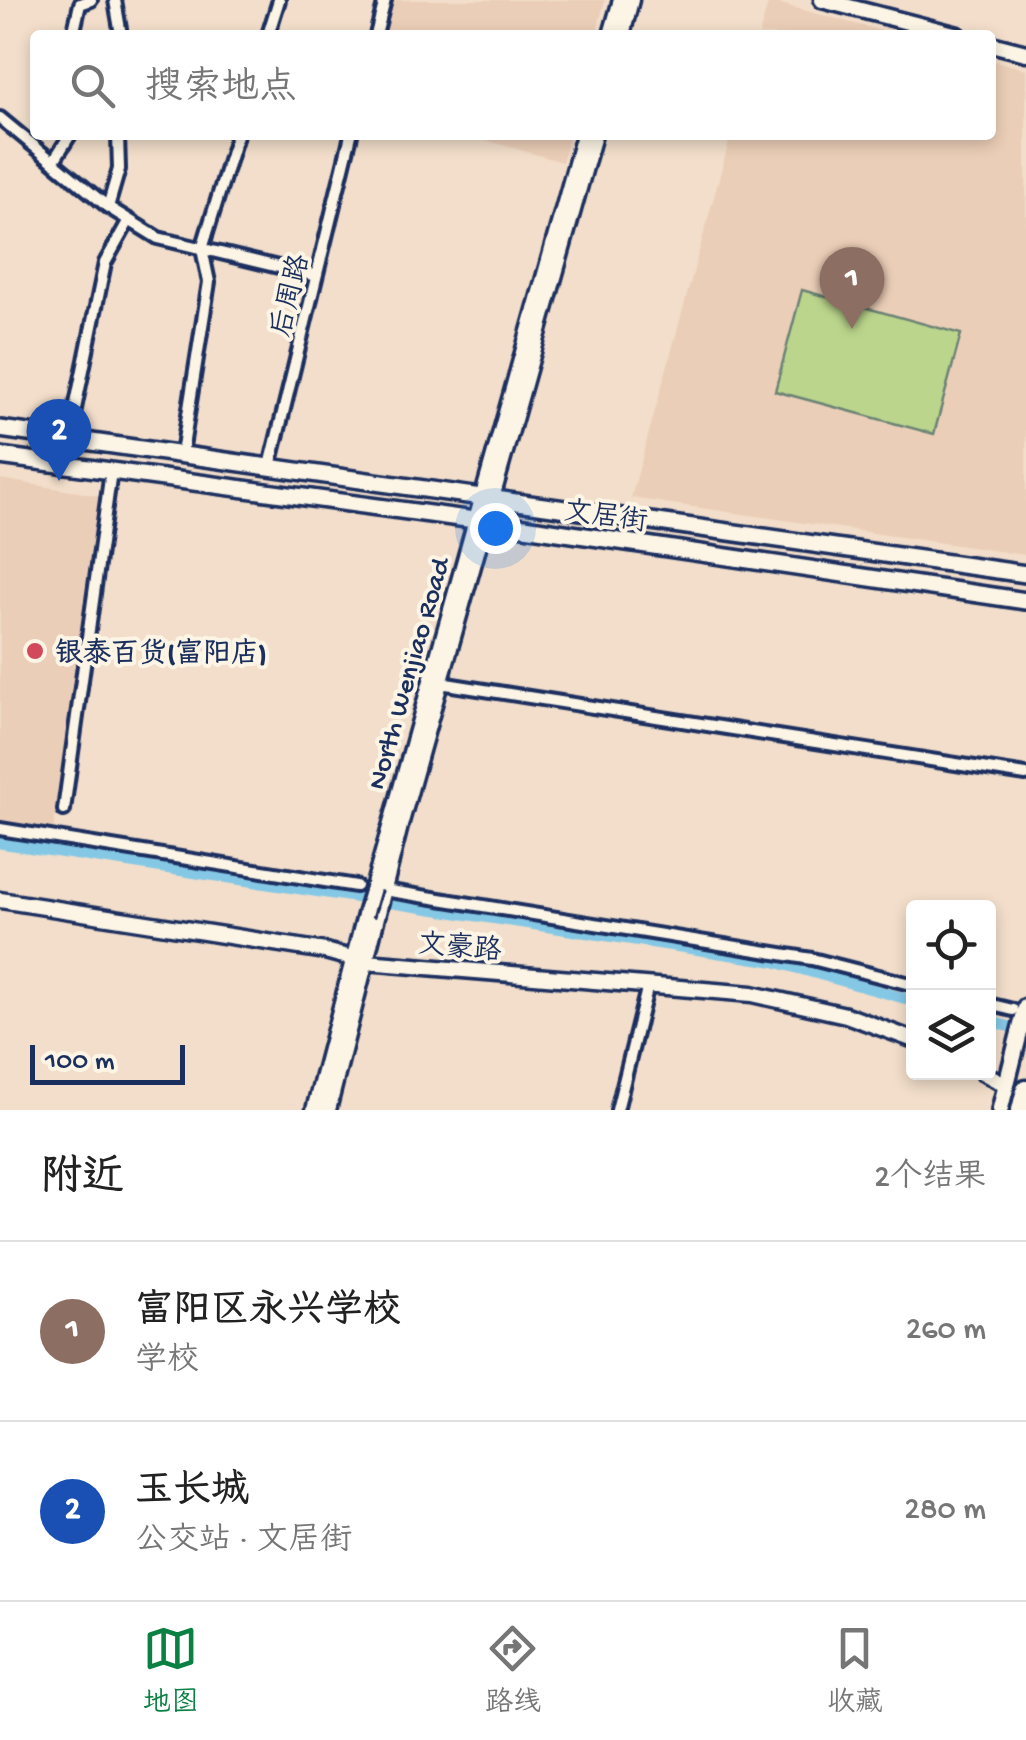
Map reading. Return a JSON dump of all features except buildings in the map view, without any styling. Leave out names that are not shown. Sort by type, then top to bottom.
[{"type":"main road","name":"文居街","points":[[0,429],[1026,574]]},
{"type":"main road","name":"文居街","points":[[0,456],[1026,601]]},
{"type":"main road","points":[[1000,1110],[1021,1010]]},
{"type":"main road","points":[[1021,1110],[1026,1090]]},
{"type":"street","points":[[74,30],[80,4],[91,0]]},
{"type":"street","points":[[115,0],[120,30]]},
{"type":"street","points":[[270,30],[279,0]]},
{"type":"street","points":[[377,30],[384,0]]},
{"type":"street","points":[[613,30],[621,0]]},
{"type":"street","points":[[623,30],[632,0]]},
{"type":"street","points":[[822,0],[939,30]]},
{"type":"street","points":[[996,45],[1026,52]]},
{"type":"street","points":[[0,118],[108,207],[158,238],[316,276]]},
{"type":"street","points":[[53,162],[67,140]]},
{"type":"street","points":[[108,207],[119,169],[118,140]]},
{"type":"street","points":[[182,453],[208,282],[202,249],[235,140]]},
{"type":"street","name":"后周路","points":[[270,466],[350,140]]},
{"type":"street","name":"North Wenjiao Road","points":[[488,498],[583,140]]},
{"type":"street","name":"North Wenjiao Road","points":[[382,890],[481,522],[593,140]]},
{"type":"street","points":[[69,438],[105,263],[129,220]]},
{"type":"street","points":[[64,810],[111,471]]},
{"type":"street","name":"North Wenjiao Road","points":[[328,1110],[371,917],[440,683],[481,522]]},
{"type":"street","points":[[440,683],[1026,775]]},
{"type":"street","points":[[0,829],[356,886]]},
{"type":"street","name":"文豪路","points":[[0,890],[361,956]]},
{"type":"street","points":[[382,890],[812,959],[906,982]]},
{"type":"street","name":"文豪路","points":[[0,900],[361,956],[752,994],[846,1015],[906,1037]]},
{"type":"street","name":"North Wenjiao Road","points":[[314,1110],[361,956]]},
{"type":"street","points":[[617,1110],[648,985]]},
{"type":"street","points":[[996,1005],[1021,1010]]},
{"type":"street","points":[[996,1080],[1006,1085]]},
{"type":"shaded area","points":[[393,0],[605,0],[597,30],[385,30]]},
{"type":"shaded area","points":[[769,1],[878,30],[760,30]]},
{"type":"shaded area","points":[[996,61],[1026,69],[1026,555],[631,498],[730,140],[996,140]]},
{"type":"shaded area","points":[[485,140],[569,140],[562,162]]},
{"type":"shaded area","name":"银泰百货(富阳店)","points":[[0,479],[101,496],[53,832],[0,824]]},
{"type":"green space","points":[[802,290],[961,334],[934,434],[775,391]]},
{"type":"waterway","points":[[0,843],[772,961],[906,999]]},
{"type":"waterway","points":[[996,1023],[1026,1031]]},
{"type":"place","name":"富阳区永兴学校","points":[[852,329]]},
{"type":"place","name":"玉长城","points":[[59,481]]},
{"type":"place","name":"银泰百货(富阳店)","points":[[35,651]]}]
